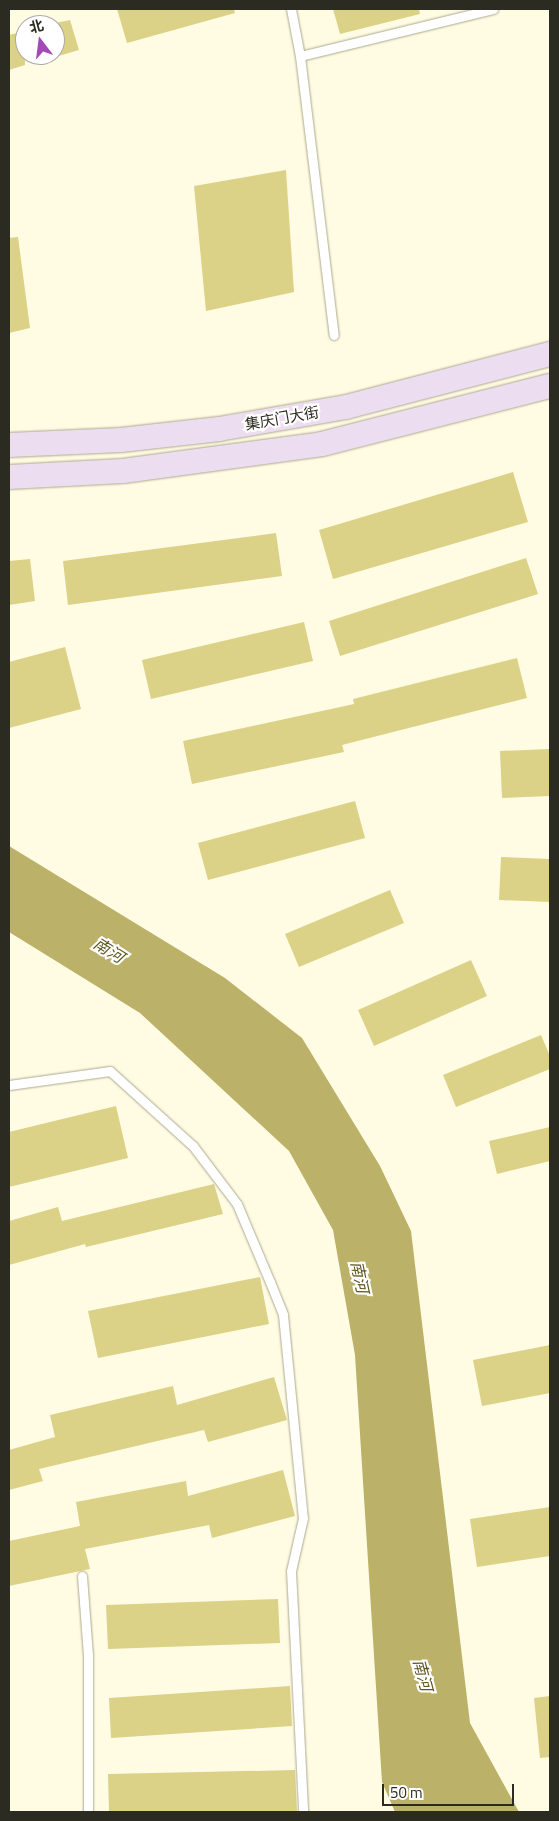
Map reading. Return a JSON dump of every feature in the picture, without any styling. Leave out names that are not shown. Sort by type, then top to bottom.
[{"type":"main road","name":"集庆门大街","points":[[9,445],[121,440],[228,427],[346,407],[550,354]]},
{"type":"main road","name":"集庆门大街","points":[[9,477],[123,471],[322,444],[550,386]]},
{"type":"lane","points":[[290,9],[300,56],[334,335]]},
{"type":"lane","points":[[300,56],[493,9]]},
{"type":"lane","points":[[9,1085],[110,1072],[193,1146],[236,1204],[270,1282],[283,1315],[303,1518],[291,1571],[303,1812]]},
{"type":"lane","points":[[82,1576],[88,1655],[88,1812]]},
{"type":"water","name":"南河","points":[[9,846],[225,978],[302,1038],[380,1166],[411,1231],[470,1723],[519,1812],[395,1812],[382,1782],[355,1355],[333,1230],[289,1151],[140,1013],[9,932]]},
{"type":"building","points":[[117,9],[234,9],[235,13],[127,43]]},
{"type":"building","points":[[333,9],[419,9],[420,14],[340,34]]},
{"type":"building","points":[[70,20],[79,50],[65,54],[65,21]]},
{"type":"building","points":[[15,34],[15,65],[25,65],[9,70],[9,35]]},
{"type":"building","points":[[286,170],[294,292],[206,311],[194,186]]},
{"type":"building","points":[[18,237],[30,328],[9,333],[9,238]]},
{"type":"building","points":[[513,472],[528,522],[333,579],[319,530]]},
{"type":"building","points":[[276,533],[282,576],[68,605],[63,561]]},
{"type":"building","points":[[526,558],[538,594],[340,656],[329,621]]},
{"type":"building","points":[[30,559],[35,601],[9,605],[9,561]]},
{"type":"building","points":[[304,622],[313,661],[151,699],[142,660]]},
{"type":"building","points":[[65,647],[81,709],[9,728],[9,662]]},
{"type":"building","points":[[517,658],[527,698],[342,745],[344,752],[192,784],[183,741],[354,704],[353,699]]},
{"type":"building","points":[[550,749],[550,796],[502,798],[500,751]]},
{"type":"building","points":[[355,801],[365,838],[208,880],[198,843]]},
{"type":"building","points":[[501,857],[550,859],[550,902],[499,900]]},
{"type":"building","points":[[390,890],[404,923],[299,967],[285,934]]},
{"type":"building","points":[[471,960],[487,996],[374,1046],[358,1010]]},
{"type":"building","points":[[541,1035],[550,1056],[550,1069],[456,1107],[443,1075]]},
{"type":"building","points":[[116,1106],[128,1158],[9,1187],[9,1132]]},
{"type":"building","points":[[550,1127],[550,1161],[497,1174],[489,1141]]},
{"type":"building","points":[[214,1184],[223,1214],[86,1247],[85,1244],[9,1265],[9,1221],[58,1207],[62,1221]]},
{"type":"building","points":[[260,1277],[269,1324],[98,1358],[88,1311]]},
{"type":"building","points":[[550,1345],[550,1393],[482,1406],[473,1360]]},
{"type":"building","points":[[274,1377],[287,1420],[208,1442],[204,1430],[39,1469],[43,1481],[9,1490],[9,1450],[55,1437],[50,1415],[173,1386],[177,1405]]},
{"type":"building","points":[[283,1470],[295,1516],[212,1538],[209,1525],[85,1549],[90,1569],[9,1586],[9,1541],[80,1526],[76,1502],[186,1481],[188,1496]]},
{"type":"building","points":[[550,1507],[550,1556],[477,1567],[470,1519]]},
{"type":"building","points":[[278,1599],[280,1643],[108,1649],[106,1605]]},
{"type":"building","points":[[290,1686],[292,1726],[111,1738],[109,1698]]},
{"type":"building","points":[[550,1696],[550,1757],[540,1758],[534,1698]]},
{"type":"building","points":[[295,1770],[297,1812],[109,1812],[108,1774]]}]
